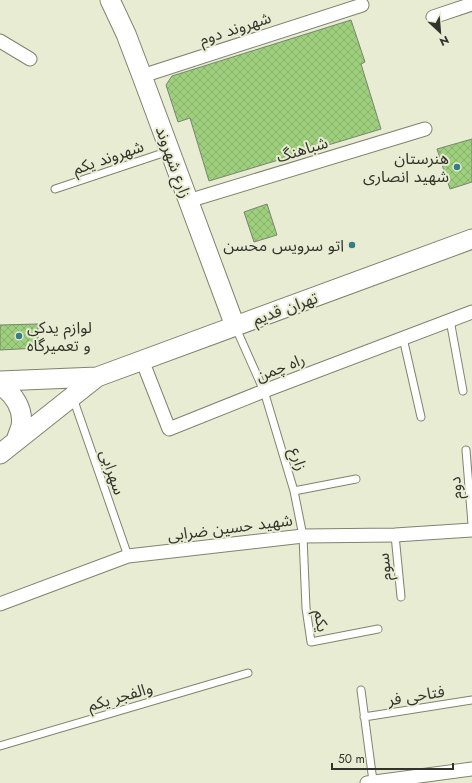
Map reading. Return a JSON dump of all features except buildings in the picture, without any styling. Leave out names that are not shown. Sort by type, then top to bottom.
[{"type":"main road","name":"زارع شهروند","points":[[110,0],[126,34],[235,326]]},
{"type":"main road","name":"تهران قدیم","points":[[97,377],[472,239]]},
{"type":"main road","points":[[0,380],[97,377]]},
{"type":"main road","points":[[0,454],[97,377]]},
{"type":"main road","points":[[0,386],[15,399],[21,411],[21,425],[16,441]]},
{"type":"street","points":[[433,16],[472,4]]},
{"type":"street","name":"شهروند دوم","points":[[142,76],[362,5]]},
{"type":"street","points":[[0,41],[30,59]]},
{"type":"street","name":"شباهنگ","points":[[188,201],[425,129]]},
{"type":"street","name":"راه چمن","points":[[142,360],[169,429],[264,391],[472,312]]},
{"type":"street","name":"شهید حسین ضرابی","points":[[0,604],[128,556],[303,536],[395,535],[472,530]]},
{"type":"street","points":[[371,782],[472,769]]},
{"type":"lane","name":"شهروند یکم","points":[[56,189],[170,151]]},
{"type":"lane","points":[[450,320],[463,391]]},
{"type":"lane","name":"زارع","points":[[235,326],[264,391],[294,490],[303,536]]},
{"type":"lane","points":[[403,338],[421,417]]},
{"type":"lane","name":"سهرابی","points":[[72,396],[128,556]]},
{"type":"lane","name":"دوم","points":[[466,450],[472,524]]},
{"type":"lane","points":[[294,490],[356,479]]},
{"type":"lane","name":"سوم","points":[[395,535],[401,596]]},
{"type":"lane","name":"یکم","points":[[303,536],[306,608],[311,642],[378,629]]},
{"type":"lane","name":"والفجر یکم","points":[[0,746],[248,673]]},
{"type":"lane","points":[[361,690],[371,782]]},
{"type":"lane","name":"فتاحی فر","points":[[364,717],[472,700]]},
{"type":"place","name":"هنرستان شهید انصاری","points":[[457,167]]},
{"type":"place","name":"اتو سرویس محسن","points":[[352,245]]},
{"type":"place","name":"لوازم یدکی و تعمیرگاه","points":[[19,336]]}]
